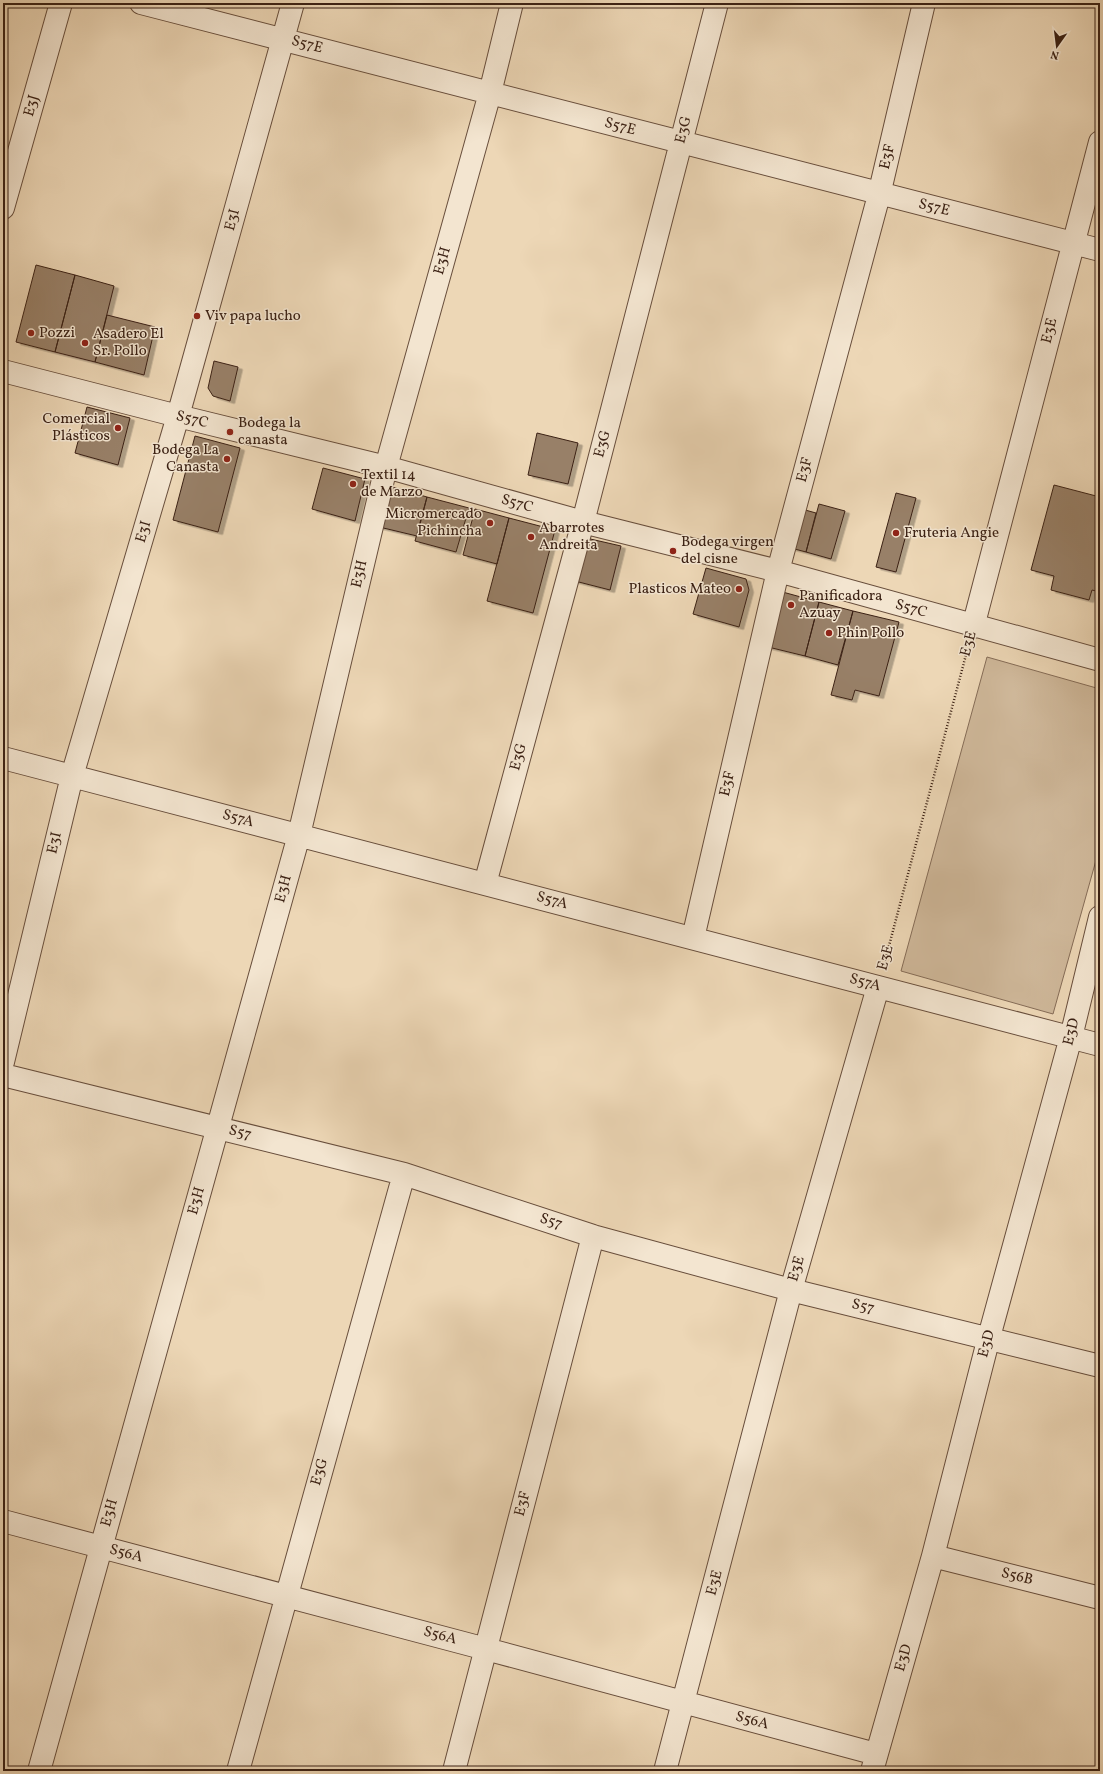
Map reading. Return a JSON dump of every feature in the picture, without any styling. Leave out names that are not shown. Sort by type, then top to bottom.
[{"type":"street","name":"E3J","points":[[3,208],[61,3]]},
{"type":"street","name":"S57E","points":[[141,3],[283,38],[681,143],[1100,250]]},
{"type":"street","name":"E3I","points":[[3,1062],[72,776],[178,416],[293,3]]},
{"type":"street","name":"E3H","points":[[39,1771],[299,835],[386,467],[490,93],[512,3]]},
{"type":"street","name":"E3G","points":[[485,884],[583,522],[717,3]]},
{"type":"street","name":"E3F","points":[[693,938],[778,571],[879,194],[924,3]]},
{"type":"street","name":"E3E","points":[[974,627],[1100,142]]},
{"type":"street","name":"S57C","points":[[3,371],[386,467],[583,522],[778,571],[974,627],[1100,660]]},
{"type":"street","name":"S57A","points":[[3,758],[1100,1045]]},
{"type":"street","name":"E3D","points":[[874,1763],[933,1556],[989,1338],[1071,1037],[1100,917]]},
{"type":"street","name":"E3E","points":[[665,1771],[791,1290],[878,987]]},
{"type":"street","name":"S57","points":[[3,1075],[404,1174],[593,1236],[791,1290],[1100,1366]]},
{"type":"street","name":"E3G","points":[[238,1771],[404,1174]]},
{"type":"street","name":"E3F","points":[[454,1771],[593,1236]]},
{"type":"street","name":"S56A","points":[[3,1521],[486,1648],[684,1703],[874,1763]]},
{"type":"street","name":"S56B","points":[[933,1556],[1100,1598]]},
{"type":"path","name":"E3E","points":[[878,987],[974,627]]},
{"type":"shaded area","points":[[987,657],[1100,689],[1100,846],[1053,1014],[901,971]]},
{"type":"building","points":[[36,265],[75,275],[55,352],[16,342]]},
{"type":"building","points":[[75,275],[114,286],[95,362],[55,352]]},
{"type":"building","points":[[107,315],[155,327],[144,375],[95,362]]},
{"type":"building","points":[[214,361],[238,367],[230,401],[213,396],[208,388]]},
{"type":"building","points":[[87,407],[130,418],[118,465],[75,453]]},
{"type":"building","points":[[537,433],[578,443],[568,484],[528,475]]},
{"type":"building","points":[[195,436],[240,448],[218,532],[173,520]]},
{"type":"building","points":[[323,468],[365,479],[355,521],[312,509]]},
{"type":"building","points":[[385,485],[427,497],[417,536],[375,526]]},
{"type":"building","points":[[1054,485],[1100,497],[1100,592],[1092,590],[1089,600],[1051,590],[1054,576],[1031,570]]},
{"type":"building","name":"Fruteria Angie","points":[[896,493],[916,498],[896,572],[876,567]]},
{"type":"building","points":[[427,497],[469,508],[456,552],[415,541]]},
{"type":"building","points":[[819,504],[845,511],[831,559],[806,552]]},
{"type":"building","points":[[798,508],[816,513],[806,552],[791,548]]},
{"type":"building","points":[[475,509],[509,518],[497,564],[463,555]]},
{"type":"building","points":[[509,518],[555,530],[533,613],[487,601]]},
{"type":"building","points":[[586,538],[621,546],[610,590],[571,580]]},
{"type":"building","points":[[706,568],[746,579],[749,590],[739,627],[693,614]]},
{"type":"building","points":[[779,591],[819,602],[805,656],[764,646]]},
{"type":"building","name":"Phin Pollo","points":[[819,602],[853,611],[838,665],[805,656]]},
{"type":"building","points":[[853,611],[899,622],[879,696],[855,690],[852,700],[831,695]]},
{"type":"place","name":"Viv papa lucho","points":[[197,316]]},
{"type":"place","name":"Pozzi","points":[[31,333]]},
{"type":"place","name":"Asadero El Sr. Pollo","points":[[85,343]]},
{"type":"place","name":"Comercial Plásticos","points":[[118,428]]},
{"type":"place","name":"Bodega la canasta","points":[[230,432]]},
{"type":"place","name":"Bodega La Canasta","points":[[227,459]]},
{"type":"place","name":"Textil 14 de Marzo","points":[[353,484]]},
{"type":"place","name":"Micromercado Pichincha","points":[[490,523]]},
{"type":"place","name":"Fruteria Angie","points":[[896,533]]},
{"type":"place","name":"Abarrotes Andreita","points":[[531,537]]},
{"type":"place","name":"Bodega virgen del cisne","points":[[673,551]]},
{"type":"place","name":"Plasticos Mateo","points":[[739,589]]},
{"type":"place","name":"Panificadora Azuay","points":[[791,605]]},
{"type":"place","name":"Phin Pollo","points":[[829,633]]}]
